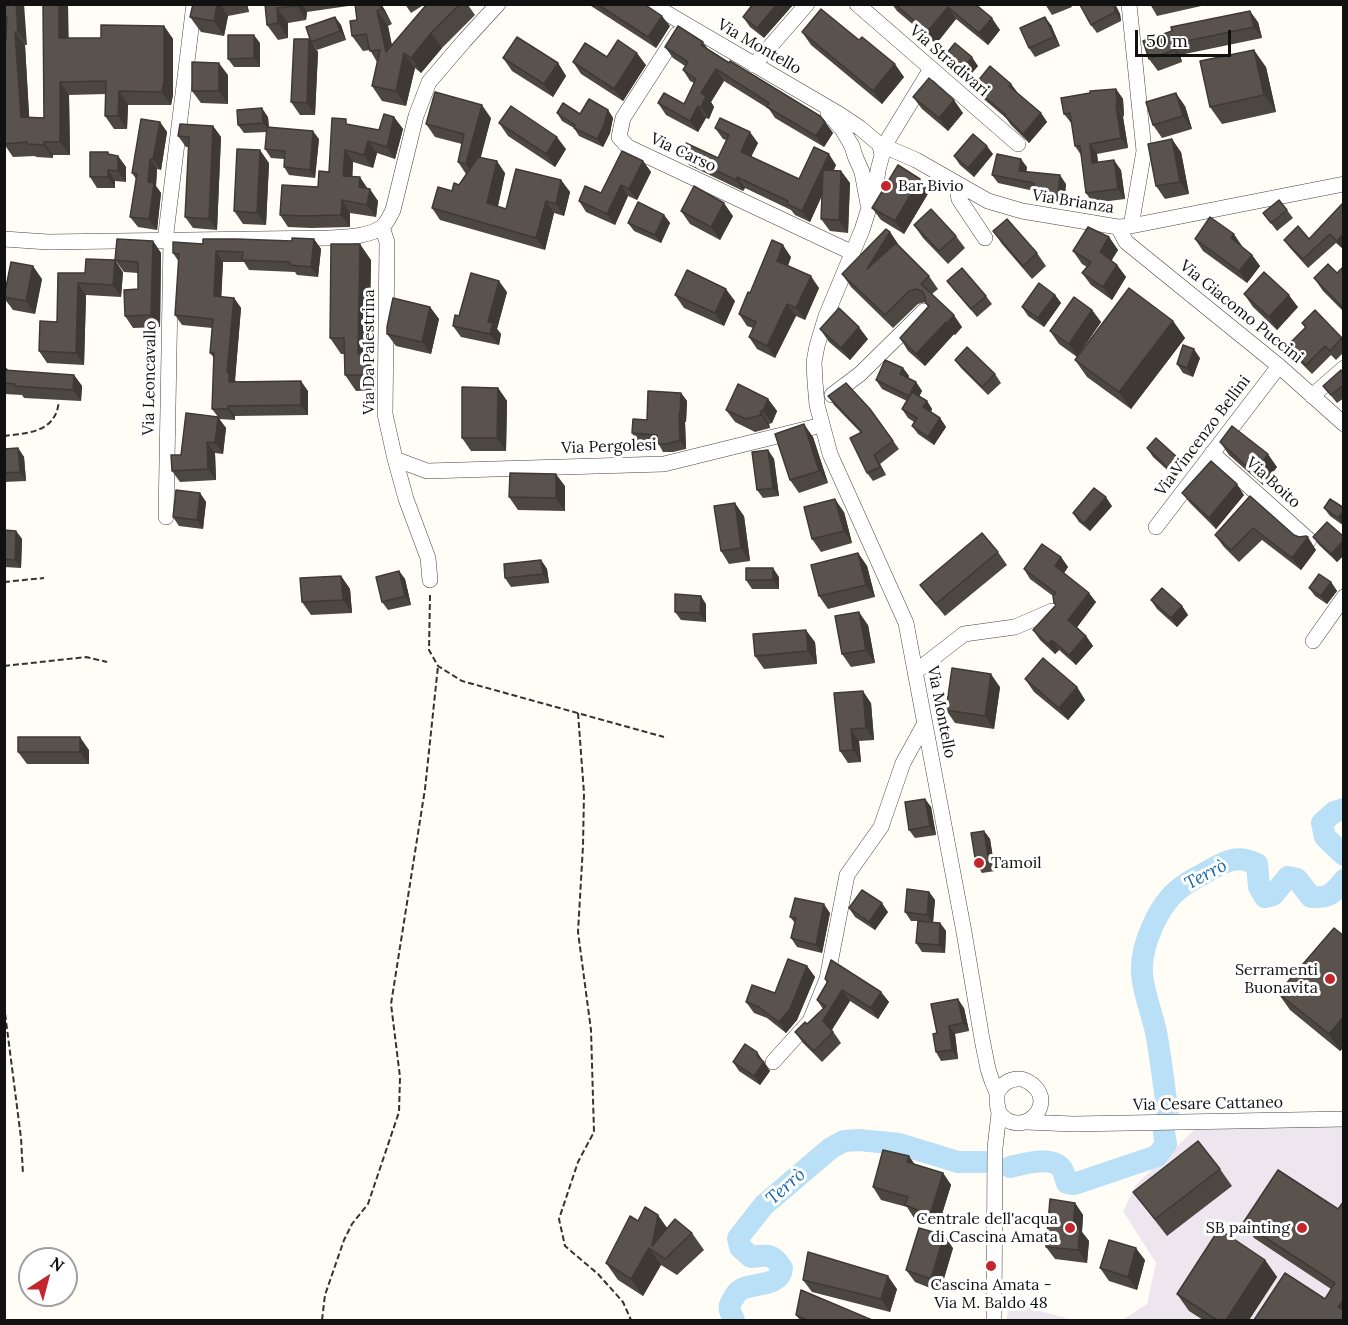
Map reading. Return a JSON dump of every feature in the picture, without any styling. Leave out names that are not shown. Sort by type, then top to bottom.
[{"type":"street","name":"Via Leoncavallo","points":[[166,516],[168,241],[194,4]]},
{"type":"street","points":[[4,238],[48,242],[328,238],[375,231],[389,219],[393,210],[416,117],[429,82],[498,4]]},
{"type":"street","name":"Via Montello","points":[[651,4],[850,121],[881,147],[876,186],[862,230],[826,316],[817,346],[814,362],[817,405],[830,454],[903,614],[910,639],[988,1070],[998,1093],[999,1113],[994,1148],[994,1320]]},
{"type":"street","points":[[754,65],[807,4]]},
{"type":"street","name":"Via Stradivari","points":[[857,4],[1018,144]]},
{"type":"street","points":[[1125,227],[1144,151],[1129,4]]},
{"type":"street","name":"Via Carso","points":[[683,24],[623,118],[618,137],[628,147],[853,253]]},
{"type":"street","points":[[881,147],[866,139],[861,141],[857,144],[857,158],[866,166],[871,166],[931,69]]},
{"type":"street","name":"Via Montello","points":[[817,102],[849,138],[864,180],[868,210]]},
{"type":"street","name":"Via Brianza","points":[[881,147],[900,153],[928,167],[988,201],[1022,212],[1125,227],[1344,184]]},
{"type":"street","points":[[956,184],[959,199],[985,238]]},
{"type":"street","name":"Via Da Palestrina","points":[[382,227],[387,242],[385,414],[406,500],[428,558],[430,580]]},
{"type":"street","name":"Via Giacomo Puccini","points":[[1125,227],[1126,242],[1279,366],[1344,424]]},
{"type":"street","points":[[817,405],[860,374],[924,311]]},
{"type":"street","name":"Via Vincenzo Bellini","points":[[1156,527],[1279,366]]},
{"type":"street","points":[[1312,396],[1344,368]]},
{"type":"street","name":"Via Pergolesi","points":[[395,459],[427,471],[663,464],[822,425]]},
{"type":"street","name":"Via Boito","points":[[1212,453],[1309,540]]},
{"type":"street","points":[[1313,641],[1344,597]]},
{"type":"street","points":[[915,672],[964,634],[1015,627],[1052,611]]},
{"type":"street","points":[[773,1062],[810,1021],[827,979],[847,876],[881,827],[903,763],[925,723]]},
{"type":"street","name":"Via Montello","points":[[982,1039],[996,1067],[1012,1079]]},
{"type":"street","points":[[994,1148],[1005,1134],[1038,1111],[1041,1102],[1040,1094],[1031,1083],[1018,1078],[1012,1079],[1000,1088],[998,1093]]},
{"type":"street","points":[[1041,1102],[1053,1113],[1073,1124]]},
{"type":"street","points":[[999,1113],[1007,1120],[1022,1123]]},
{"type":"street","name":"Via Cesare Cattaneo","points":[[1022,1123],[1344,1119]]},
{"type":"path","points":[[4,436],[35,431],[46,426],[54,418],[59,402]]},
{"type":"path","points":[[4,582],[44,578]]},
{"type":"path","points":[[430,580],[429,650],[438,666],[462,681],[664,737]]},
{"type":"path","points":[[4,666],[86,657],[107,662]]},
{"type":"path","points":[[322,1320],[325,1295],[344,1240],[352,1224],[368,1204],[399,1112],[400,1077],[391,1004],[425,789],[438,666]]},
{"type":"path","points":[[578,713],[584,793],[578,932],[591,1030],[594,1132],[578,1162],[559,1219],[565,1246],[598,1274],[623,1302],[630,1320]]},
{"type":"path","points":[[4,1005],[21,1138],[23,1174]]},
{"type":"shaded area","points":[[1343,1125],[1343,1320],[1122,1320],[1147,1304],[1156,1263],[1123,1211],[1136,1185],[1194,1130]]},
{"type":"shaded area","points":[[1008,1302],[1073,1320],[1007,1320]]},
{"type":"building","points":[[4,4],[16,4],[18,32],[15,32],[21,117],[44,118],[43,4],[59,4],[59,38],[101,38],[101,25],[164,26],[162,92],[119,91],[118,116],[105,116],[106,81],[60,82],[60,142],[44,142],[44,145],[27,144],[27,142],[4,144],[4,40],[6,40],[7,17],[4,17]]},
{"type":"building","points":[[193,4],[217,4],[214,21],[190,17]]},
{"type":"building","points":[[265,4],[296,4],[296,6],[277,8],[278,23],[267,25]]},
{"type":"building","points":[[355,4],[379,4],[382,9],[377,11],[386,52],[427,4],[460,4],[431,33],[411,58],[404,53],[396,91],[372,86],[380,50],[370,51],[366,34],[352,36],[350,21],[357,20]]},
{"type":"building","points":[[597,4],[644,4],[662,16],[648,37]]},
{"type":"building","points":[[753,4],[777,4],[757,28],[743,17]]},
{"type":"building","points":[[895,4],[975,4],[992,18],[979,33],[948,7],[927,32]]},
{"type":"building","points":[[1114,4],[1115,12],[1091,25],[1080,5]]},
{"type":"building","points":[[821,9],[859,40],[862,37],[895,64],[873,91],[802,32]]},
{"type":"building","points":[[1250,11],[1254,27],[1172,44],[1174,50],[1149,59],[1143,41],[1172,31],[1171,27]]},
{"type":"building","points":[[335,17],[340,31],[311,42],[306,27]]},
{"type":"building","points":[[1045,17],[1054,37],[1029,48],[1020,28]]},
{"type":"building","points":[[678,26],[703,42],[701,45],[729,63],[730,61],[820,116],[825,122],[816,136],[767,107],[769,103],[716,69],[701,93],[706,96],[701,107],[698,106],[690,121],[658,103],[664,93],[684,104],[696,79],[683,70],[688,62],[665,47]]},
{"type":"building","points":[[228,35],[254,35],[254,58],[228,59]]},
{"type":"building","points":[[517,37],[558,63],[544,84],[503,58]]},
{"type":"building","points":[[294,39],[309,39],[307,103],[291,102]]},
{"type":"building","points":[[618,40],[637,53],[614,89],[573,62],[585,43],[607,57]]},
{"type":"building","points":[[955,43],[972,57],[958,74],[941,60]]},
{"type":"building","points":[[1254,50],[1264,95],[1210,107],[1200,61]]},
{"type":"building","points":[[192,62],[219,63],[219,91],[192,91]]},
{"type":"building","points":[[990,66],[1011,84],[1009,86],[1041,113],[1023,134],[1006,115],[973,87]]},
{"type":"building","points":[[929,78],[954,100],[939,118],[913,97]]},
{"type":"building","points":[[1116,89],[1121,138],[1090,144],[1092,163],[1114,160],[1118,189],[1086,193],[1080,146],[1075,146],[1070,113],[1064,114],[1061,98],[1090,93],[1090,91]]},
{"type":"building","points":[[435,92],[482,105],[466,164],[458,162],[464,134],[426,124]]},
{"type":"building","points":[[1176,93],[1183,116],[1153,125],[1146,102]]},
{"type":"building","points":[[589,99],[608,110],[597,139],[574,128],[575,125],[557,113],[563,103],[580,114]]},
{"type":"building","points":[[511,106],[557,137],[546,154],[499,123]]},
{"type":"building","points":[[262,108],[263,123],[238,125],[237,110]]},
{"type":"building","points":[[384,114],[394,117],[387,147],[368,141],[364,155],[345,150],[343,176],[360,177],[359,187],[370,189],[367,205],[342,200],[341,215],[280,215],[282,185],[318,187],[319,171],[329,172],[332,118],[346,119],[346,124],[379,130]]},
{"type":"building","points":[[720,118],[750,132],[741,152],[799,179],[814,147],[829,154],[802,211],[787,204],[788,201],[681,154],[686,143],[718,158],[729,135],[715,128]]},
{"type":"building","points":[[141,119],[160,122],[153,159],[150,159],[148,182],[154,183],[149,219],[130,217],[137,174],[132,173]]},
{"type":"building","points":[[180,124],[213,126],[209,219],[185,217],[189,137],[178,136]]},
{"type":"building","points":[[267,127],[313,131],[310,170],[284,167],[285,151],[265,149]]},
{"type":"building","points":[[973,134],[987,146],[968,168],[954,156]]},
{"type":"building","points":[[1172,139],[1180,182],[1156,186],[1148,144]]},
{"type":"building","points":[[237,149],[260,150],[257,213],[234,211]]},
{"type":"building","points":[[622,151],[643,161],[629,189],[621,185],[607,214],[579,201],[585,186],[601,193]]},
{"type":"building","points":[[90,152],[108,152],[108,154],[118,156],[118,171],[108,170],[108,177],[90,177]]},
{"type":"building","points":[[997,154],[1021,159],[1019,171],[1060,175],[1058,195],[1034,193],[1034,183],[992,175]]},
{"type":"building","points":[[478,157],[497,161],[487,203],[506,209],[516,169],[561,180],[556,204],[546,201],[536,238],[432,208],[438,187],[452,191],[454,183],[459,185]]},
{"type":"building","points":[[898,165],[920,179],[895,221],[872,208]]},
{"type":"building","points":[[823,170],[841,171],[839,220],[821,219]]},
{"type":"building","points":[[694,186],[724,203],[711,227],[681,211]]},
{"type":"building","points":[[1279,200],[1287,210],[1271,223],[1263,213]]},
{"type":"building","points":[[638,202],[664,215],[655,235],[628,223]]},
{"type":"building","points":[[1342,204],[1344,205],[1344,233],[1337,241],[1330,234],[1303,259],[1284,240],[1298,226],[1309,239]]},
{"type":"building","points":[[931,209],[956,236],[939,251],[914,225]]},
{"type":"building","points":[[1210,217],[1234,234],[1231,238],[1252,255],[1239,271],[1195,239]]},
{"type":"building","points":[[1007,219],[1037,253],[1023,266],[993,231]]},
{"type":"building","points":[[1088,227],[1109,237],[1100,252],[1117,265],[1103,287],[1082,273],[1091,262],[1073,251]]},
{"type":"building","points":[[886,229],[890,232],[867,269],[896,243],[929,276],[921,284],[954,315],[916,354],[900,338],[929,306],[925,302],[923,292],[917,289],[909,291],[885,315],[842,274]]},
{"type":"building","points":[[292,238],[314,239],[311,267],[290,265],[290,262],[242,260],[243,252],[216,251],[214,296],[234,298],[227,372],[229,372],[229,382],[301,381],[301,405],[228,406],[228,409],[212,409],[214,353],[210,353],[213,319],[175,315],[179,254],[173,253],[173,242],[203,244],[203,239],[292,241]]},
{"type":"building","points":[[117,239],[153,241],[151,315],[125,316],[124,290],[138,289],[138,262],[115,260]]},
{"type":"building","points":[[772,240],[783,245],[777,261],[811,276],[796,308],[787,304],[767,346],[749,337],[756,322],[739,314]]},
{"type":"building","points":[[331,244],[360,244],[358,354],[365,354],[365,375],[345,375],[344,338],[330,338]]},
{"type":"building","points":[[86,259],[115,260],[113,285],[78,283],[76,353],[39,351],[40,321],[57,322],[58,273],[85,273]]},
{"type":"building","points":[[11,262],[33,266],[26,301],[4,297]]},
{"type":"building","points":[[1328,264],[1337,273],[1344,266],[1343,308],[1314,278]]},
{"type":"building","points":[[962,268],[986,296],[971,309],[947,281]]},
{"type":"building","points":[[687,270],[726,289],[715,313],[675,295]]},
{"type":"building","points":[[1264,272],[1289,295],[1269,317],[1244,294]]},
{"type":"building","points":[[471,273],[499,281],[488,322],[493,323],[490,334],[453,326],[455,315],[459,316]]},
{"type":"building","points":[[1039,283],[1055,295],[1038,318],[1022,307]]},
{"type":"building","points":[[1129,288],[1173,321],[1119,392],[1075,360]]},
{"type":"building","points":[[1074,297],[1092,310],[1069,344],[1050,331]]},
{"type":"building","points":[[393,298],[430,307],[422,342],[387,334]]},
{"type":"building","points":[[839,308],[859,327],[841,348],[820,329]]},
{"type":"building","points":[[1315,310],[1342,338],[1330,351],[1325,346],[1306,365],[1287,346],[1306,327],[1302,323]]},
{"type":"building","points":[[1183,345],[1194,349],[1187,368],[1177,364]]},
{"type":"building","points":[[967,347],[995,374],[982,387],[955,360]]},
{"type":"building","points":[[885,360],[903,368],[900,374],[916,382],[909,396],[876,380]]},
{"type":"building","points":[[4,370],[74,375],[73,390],[15,386],[15,384],[4,383]]},
{"type":"building","points":[[1341,370],[1344,373],[1344,390],[1341,387],[1331,395],[1323,386]]},
{"type":"building","points":[[846,383],[870,409],[893,441],[874,455],[880,467],[867,473],[850,438],[862,432],[828,396]]},
{"type":"building","points":[[738,384],[768,399],[763,411],[760,411],[761,415],[746,419],[726,410]]},
{"type":"building","points":[[462,387],[498,388],[497,438],[462,438]]},
{"type":"building","points":[[648,391],[681,393],[680,440],[658,444],[657,435],[632,433],[633,419],[647,420]]},
{"type":"building","points":[[912,392],[927,401],[923,407],[940,418],[928,437],[912,426],[917,418],[902,409]]},
{"type":"building","points":[[186,413],[218,417],[215,443],[207,442],[208,469],[172,471],[171,455],[181,455]]},
{"type":"building","points":[[804,424],[819,471],[790,480],[775,434]]},
{"type":"building","points":[[1232,426],[1268,454],[1254,473],[1220,442]]},
{"type":"building","points":[[1156,438],[1179,459],[1169,469],[1147,448]]},
{"type":"building","points":[[18,448],[20,472],[4,473],[4,449]]},
{"type":"building","points":[[768,450],[773,488],[757,490],[752,452]]},
{"type":"building","points":[[1211,461],[1237,484],[1209,518],[1182,493]]},
{"type":"building","points":[[510,473],[556,474],[556,498],[509,497]]},
{"type":"building","points":[[1094,488],[1106,497],[1084,523],[1073,513]]},
{"type":"building","points":[[176,490],[200,493],[197,520],[173,517]]},
{"type":"building","points":[[1250,496],[1294,535],[1308,537],[1292,558],[1253,528],[1231,550],[1215,535]]},
{"type":"building","points":[[835,499],[844,531],[812,539],[804,507]]},
{"type":"building","points":[[1330,499],[1344,508],[1338,518],[1324,508]]},
{"type":"building","points":[[735,503],[741,548],[721,551],[714,506]]},
{"type":"building","points":[[1327,522],[1344,537],[1344,540],[1331,554],[1313,537]]},
{"type":"building","points":[[4,530],[16,531],[15,560],[4,559]]},
{"type":"building","points":[[982,533],[998,552],[936,604],[920,585]]},
{"type":"building","points":[[1042,544],[1061,557],[1055,566],[1089,593],[1068,620],[1086,636],[1069,655],[1052,640],[1048,644],[1033,630],[1056,605],[1053,596],[1056,593],[1024,569]]},
{"type":"building","points":[[858,553],[866,585],[819,596],[811,565]]},
{"type":"building","points":[[541,560],[543,574],[505,578],[504,564]]},
{"type":"building","points":[[746,568],[773,568],[773,580],[746,580]]},
{"type":"building","points":[[399,571],[405,596],[382,602],[376,577]]},
{"type":"building","points":[[1319,574],[1331,582],[1321,596],[1309,588]]},
{"type":"building","points":[[341,576],[343,600],[302,602],[300,578]]},
{"type":"building","points":[[1162,588],[1182,606],[1171,618],[1151,600]]},
{"type":"building","points":[[675,594],[701,596],[700,613],[675,612]]},
{"type":"building","points":[[859,612],[866,650],[842,654],[835,616]]},
{"type":"building","points":[[806,630],[808,651],[755,656],[753,634]]},
{"type":"building","points":[[1043,658],[1077,687],[1059,708],[1025,679]]},
{"type":"building","points":[[952,668],[991,674],[985,716],[946,710]]},
{"type":"building","points":[[863,691],[866,728],[851,729],[853,750],[840,751],[834,693]]},
{"type":"building","points":[[18,737],[80,737],[80,752],[18,752]]},
{"type":"building","points":[[925,799],[930,826],[909,830],[905,802]]},
{"type":"building","points":[[984,831],[989,862],[976,864],[971,833]]},
{"type":"building","points":[[907,889],[929,892],[927,915],[905,912]]},
{"type":"building","points":[[862,890],[882,903],[869,922],[849,908]]},
{"type":"building","points":[[795,898],[824,904],[816,945],[791,938],[796,918],[790,917]]},
{"type":"building","points":[[918,921],[940,923],[939,945],[916,943]]},
{"type":"building","points":[[1334,928],[1344,936],[1344,1016],[1329,1034],[1278,993]]},
{"type":"building","points":[[788,959],[807,966],[790,1009],[779,1022],[759,1007],[746,1002],[752,985],[775,993]]},
{"type":"building","points":[[831,960],[881,992],[871,1008],[842,990],[823,1021],[833,1032],[814,1051],[795,1032],[826,1006],[817,1000],[828,981],[825,979]]},
{"type":"building","points":[[958,999],[963,1023],[949,1026],[952,1050],[936,1052],[933,1034],[937,1033],[931,1004]]},
{"type":"building","points":[[745,1044],[757,1052],[758,1057],[764,1062],[754,1076],[733,1062]]},
{"type":"building","points":[[1198,1141],[1220,1169],[1155,1219],[1133,1192]]},
{"type":"building","points":[[883,1150],[909,1156],[907,1162],[943,1173],[930,1215],[905,1205],[908,1197],[873,1187]]},
{"type":"building","points":[[1278,1170],[1338,1209],[1344,1201],[1344,1299],[1338,1307],[1344,1310],[1343,1320],[1254,1320],[1285,1273],[1325,1299],[1335,1283],[1243,1223]]},
{"type":"building","points":[[1050,1199],[1075,1203],[1073,1228],[1080,1228],[1078,1250],[1046,1247]]},
{"type":"building","points":[[645,1207],[658,1215],[652,1246],[675,1219],[692,1233],[665,1259],[649,1248],[631,1279],[606,1263],[630,1216],[638,1221]]},
{"type":"building","points":[[919,1228],[944,1235],[931,1279],[906,1270]]},
{"type":"building","points":[[1219,1229],[1265,1260],[1226,1320],[1217,1320],[1177,1294]]},
{"type":"building","points":[[1109,1240],[1136,1248],[1128,1277],[1100,1268]]},
{"type":"building","points":[[808,1252],[888,1276],[881,1299],[803,1280]]},
{"type":"building","points":[[801,1290],[872,1320],[807,1320],[796,1315]]},
{"type":"waterway","name":"Terrò","points":[[1344,809],[1334,812],[1322,823],[1325,837],[1344,855]]},
{"type":"waterway","name":"Terrò","points":[[1168,1114],[1156,1032],[1142,974],[1142,963],[1148,938],[1166,903],[1174,893],[1188,883],[1223,863],[1235,859],[1257,864],[1259,887],[1265,897],[1273,895],[1288,877],[1297,879],[1311,897],[1330,894],[1344,880]]},
{"type":"waterway","name":"Terrò","points":[[1010,1167],[1045,1161],[1052,1162],[1062,1169],[1067,1183],[1074,1184],[1157,1156],[1166,1144],[1164,1133]]},
{"type":"waterway","name":"Terrò","points":[[734,1320],[730,1307],[737,1293],[744,1288],[771,1282],[780,1275],[782,1268],[772,1257],[751,1257],[740,1247],[738,1238],[764,1205],[831,1148],[844,1141],[859,1140],[899,1144],[958,1162],[984,1162]]},
{"type":"place","name":"Bar Bivio","points":[[886,186]]},
{"type":"place","name":"Tamoil","points":[[979,863]]},
{"type":"place","name":"Serramenti Buonavita","points":[[1330,979]]},
{"type":"place","name":"Centrale dell'acqua di Cascina Amata","points":[[1070,1228]]},
{"type":"place","name":"SB painting","points":[[1302,1228]]},
{"type":"place","name":"Cascina Amata - Via M. Baldo 48","points":[[991,1266]]}]
